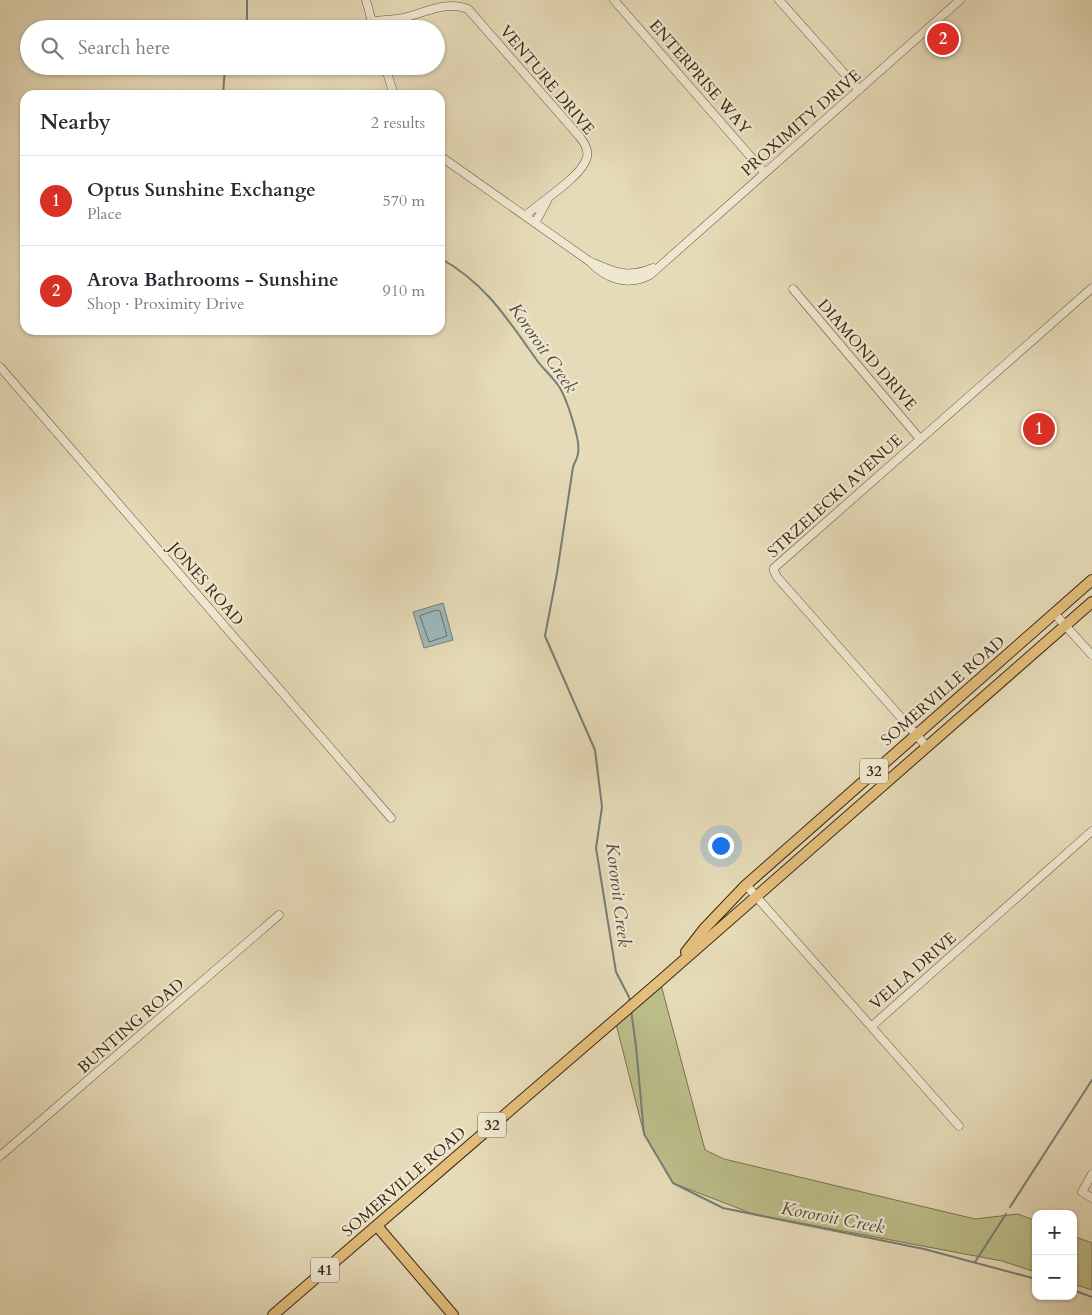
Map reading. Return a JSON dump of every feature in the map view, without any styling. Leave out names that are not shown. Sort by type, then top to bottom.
[{"type":"main road","name":"SOMERVILLE ROAD","points":[[668,974],[704,928],[746,885],[1092,580]]},
{"type":"main road","name":"SOMERVILLE ROAD","points":[[273,1315],[668,974],[1092,602]]},
{"type":"main road","points":[[378,1226],[454,1315]]},
{"type":"street","points":[[366,0],[372,20]]},
{"type":"street","name":"ENTERPRISE WAY","points":[[614,0],[765,173]]},
{"type":"street","points":[[780,0],[859,90]]},
{"type":"street","name":"PROXIMITY DRIVE","points":[[445,160],[589,261],[625,275],[637,274],[659,266],[859,90],[956,1]]},
{"type":"street","name":"VENTURE DRIVE","points":[[394,20],[450,5],[459,5],[468,10],[579,136],[587,150],[585,163],[549,198],[525,216]]},
{"type":"street","name":"VENTURE DRIVE","points":[[398,20],[402,18]]},
{"type":"street","points":[[388,75],[392,90]]},
{"type":"street","name":"VENTURE DRIVE","points":[[535,223],[549,198]]},
{"type":"street","name":"STRZELECKI AVENUE","points":[[926,747],[774,571],[776,565],[1092,288]]},
{"type":"street","name":"DIAMOND DRIVE","points":[[792,289],[920,438]]},
{"type":"street","name":"JONES ROAD","points":[[0,367],[391,818]]},
{"type":"street","points":[[1054,613],[1092,655]]},
{"type":"street","name":"VELLA DRIVE","points":[[746,885],[872,1026],[1092,831]]},
{"type":"street","name":"BUNTING ROAD","points":[[0,1156],[279,916]]},
{"type":"street","points":[[872,1026],[959,1126]]},
{"type":"street","points":[[1092,1174],[1082,1192],[1092,1198]]},
{"type":"green space","points":[[660,981],[705,1150],[724,1159],[975,1219],[1018,1214],[1032,1219],[1032,1271],[1002,1261],[753,1214],[673,1183],[644,1134],[615,1020]]},
{"type":"green space","points":[[1077,1237],[1092,1243],[1092,1290],[1077,1285]]},
{"type":"water","points":[[443,603],[453,640],[424,648],[413,612]]},
{"type":"waterway","name":"Kororoit Creek","points":[[246,20],[247,0]]},
{"type":"waterway","name":"Kororoit Creek","points":[[223,90],[224,75]]},
{"type":"waterway","name":"Kororoit Creek","points":[[445,261],[483,290],[505,315],[538,362],[558,385],[575,429],[578,455],[573,467],[557,573],[545,636],[595,750],[602,807],[596,848],[616,972],[629,997],[630,1003]]},
{"type":"waterway","name":"Kororoit Creek","points":[[631,1010],[644,1134],[673,1183],[723,1208],[924,1249],[1032,1278]]},
{"type":"waterway","points":[[1010,1207],[1092,1080]]},
{"type":"waterway","points":[[975,1262],[1006,1214]]},
{"type":"waterway","name":"Kororoit Creek","points":[[1077,1291],[1092,1297]]},
{"type":"place","name":"Arova Bathrooms - Sunshine","points":[[943,39]]},
{"type":"place","name":"Optus Sunshine Exchange","points":[[1039,429]]}]
